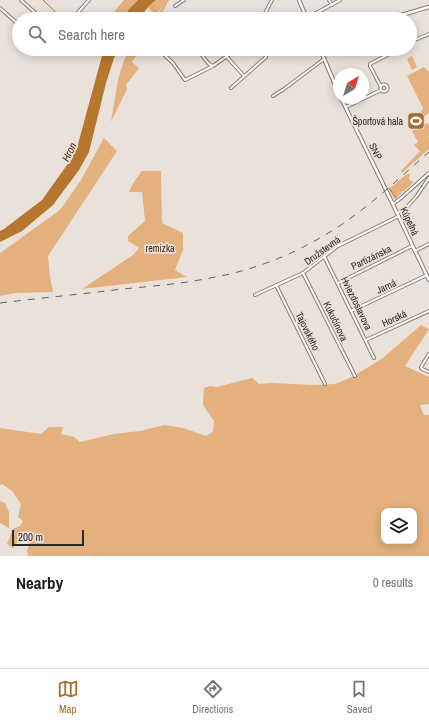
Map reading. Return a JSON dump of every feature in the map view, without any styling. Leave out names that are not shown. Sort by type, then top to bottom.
[{"type":"street","points":[[21,0],[34,12]]},
{"type":"street","points":[[78,12],[89,0]]},
{"type":"street","points":[[175,6],[184,0]]},
{"type":"street","points":[[266,12],[272,0]]},
{"type":"street","points":[[299,0],[304,12]]},
{"type":"street","points":[[329,0],[332,5]]},
{"type":"street","points":[[320,12],[340,0]]},
{"type":"street","points":[[412,12],[429,7]]},
{"type":"street","points":[[0,8],[12,19]]},
{"type":"street","points":[[417,39],[429,34]]},
{"type":"street","points":[[166,56],[173,63],[185,80],[213,66],[226,56],[244,76]]},
{"type":"street","points":[[202,56],[208,64],[213,66]]},
{"type":"street","points":[[231,88],[266,56]]},
{"type":"street","points":[[323,56],[333,80]]},
{"type":"street","points":[[346,108],[381,88],[384,85],[388,87],[388,90],[383,91],[381,88],[370,66],[370,64],[386,56]]},
{"type":"street","points":[[273,96],[324,59]]},
{"type":"street","name":"SNP","points":[[344,104],[386,190]]},
{"type":"street","points":[[393,204],[429,173]]},
{"type":"street","name":"Družstevná","points":[[254,295],[303,273],[343,243],[398,215],[416,197],[429,178]]},
{"type":"street","name":"Kúpeľná","points":[[386,190],[429,280]]},
{"type":"street","points":[[415,251],[429,244]]},
{"type":"street","name":"Partizánska","points":[[338,283],[412,246]]},
{"type":"street","name":"Hviezdoslavova","points":[[324,256],[374,358]]},
{"type":"street","name":"Kukučínova","points":[[303,273],[355,376]]},
{"type":"street","name":"Jarná","points":[[351,311],[427,276]]},
{"type":"street","name":"Tajovského","points":[[276,285],[325,384]]},
{"type":"street","name":"Horská","points":[[366,340],[429,310]]},
{"type":"street","points":[[429,354],[422,367],[429,372]]},
{"type":"green space","points":[[124,0],[138,0],[128,12],[115,12]]},
{"type":"green space","points":[[156,0],[169,0],[163,12],[159,12],[164,6],[157,12],[152,12],[148,7]]},
{"type":"green space","points":[[127,56],[136,56],[132,62],[139,68],[126,85],[127,89],[111,122],[118,80]]},
{"type":"green space","points":[[412,56],[417,67],[412,70],[407,59]]},
{"type":"green space","points":[[424,67],[429,72],[429,112],[423,118],[421,112],[423,108],[407,76]]},
{"type":"green space","points":[[427,123],[429,126],[429,136],[425,138],[429,137],[429,149],[402,173],[401,171],[420,151],[414,145],[418,142],[412,131]]},
{"type":"green space","points":[[104,138],[117,151],[48,256],[53,292],[16,293],[0,296],[0,253],[60,210],[81,180]]},
{"type":"green space","name":"remizka","points":[[142,171],[161,171],[162,223],[183,233],[183,250],[175,270],[187,277],[82,289],[133,255],[139,248],[128,241],[128,236],[145,221],[142,192],[129,192],[133,183]]},
{"type":"green space","points":[[407,174],[410,174],[409,178],[414,182],[403,192],[401,192],[402,193],[395,199],[389,189]]},
{"type":"green space","points":[[421,325],[429,329],[405,366],[429,377],[429,404],[420,406],[424,415],[429,415],[429,556],[28,556],[27,551],[30,541],[30,534],[24,531],[19,534],[19,540],[13,548],[7,544],[13,529],[20,526],[23,521],[18,517],[21,504],[12,491],[2,484],[0,485],[0,428],[41,434],[49,427],[63,427],[61,434],[74,437],[80,442],[165,425],[183,428],[206,436],[213,432],[214,421],[203,405],[204,388],[210,386],[217,387],[252,378],[259,384],[272,383],[314,385],[335,384],[352,377],[383,358]]},
{"type":"green space","points":[[0,501],[5,503],[9,512],[9,528],[0,523]]},
{"type":"shaded area","points":[[138,0],[156,0],[144,12],[128,12]]},
{"type":"shaded area","points":[[102,56],[115,56],[106,83],[89,152],[79,170],[53,205],[22,231],[0,242],[0,231],[42,200],[67,165],[78,144]]},
{"type":"waterway","points":[[43,0],[56,12]]},
{"type":"waterway","points":[[389,188],[396,198]]},
{"type":"railway","points":[[0,303],[188,282],[225,275],[270,262],[312,243],[339,226],[379,196],[429,152]]},
{"type":"place","name":"Športová hala","points":[[416,121]]},
{"type":"water label","name":"Hron","points":[[69,152]]}]
